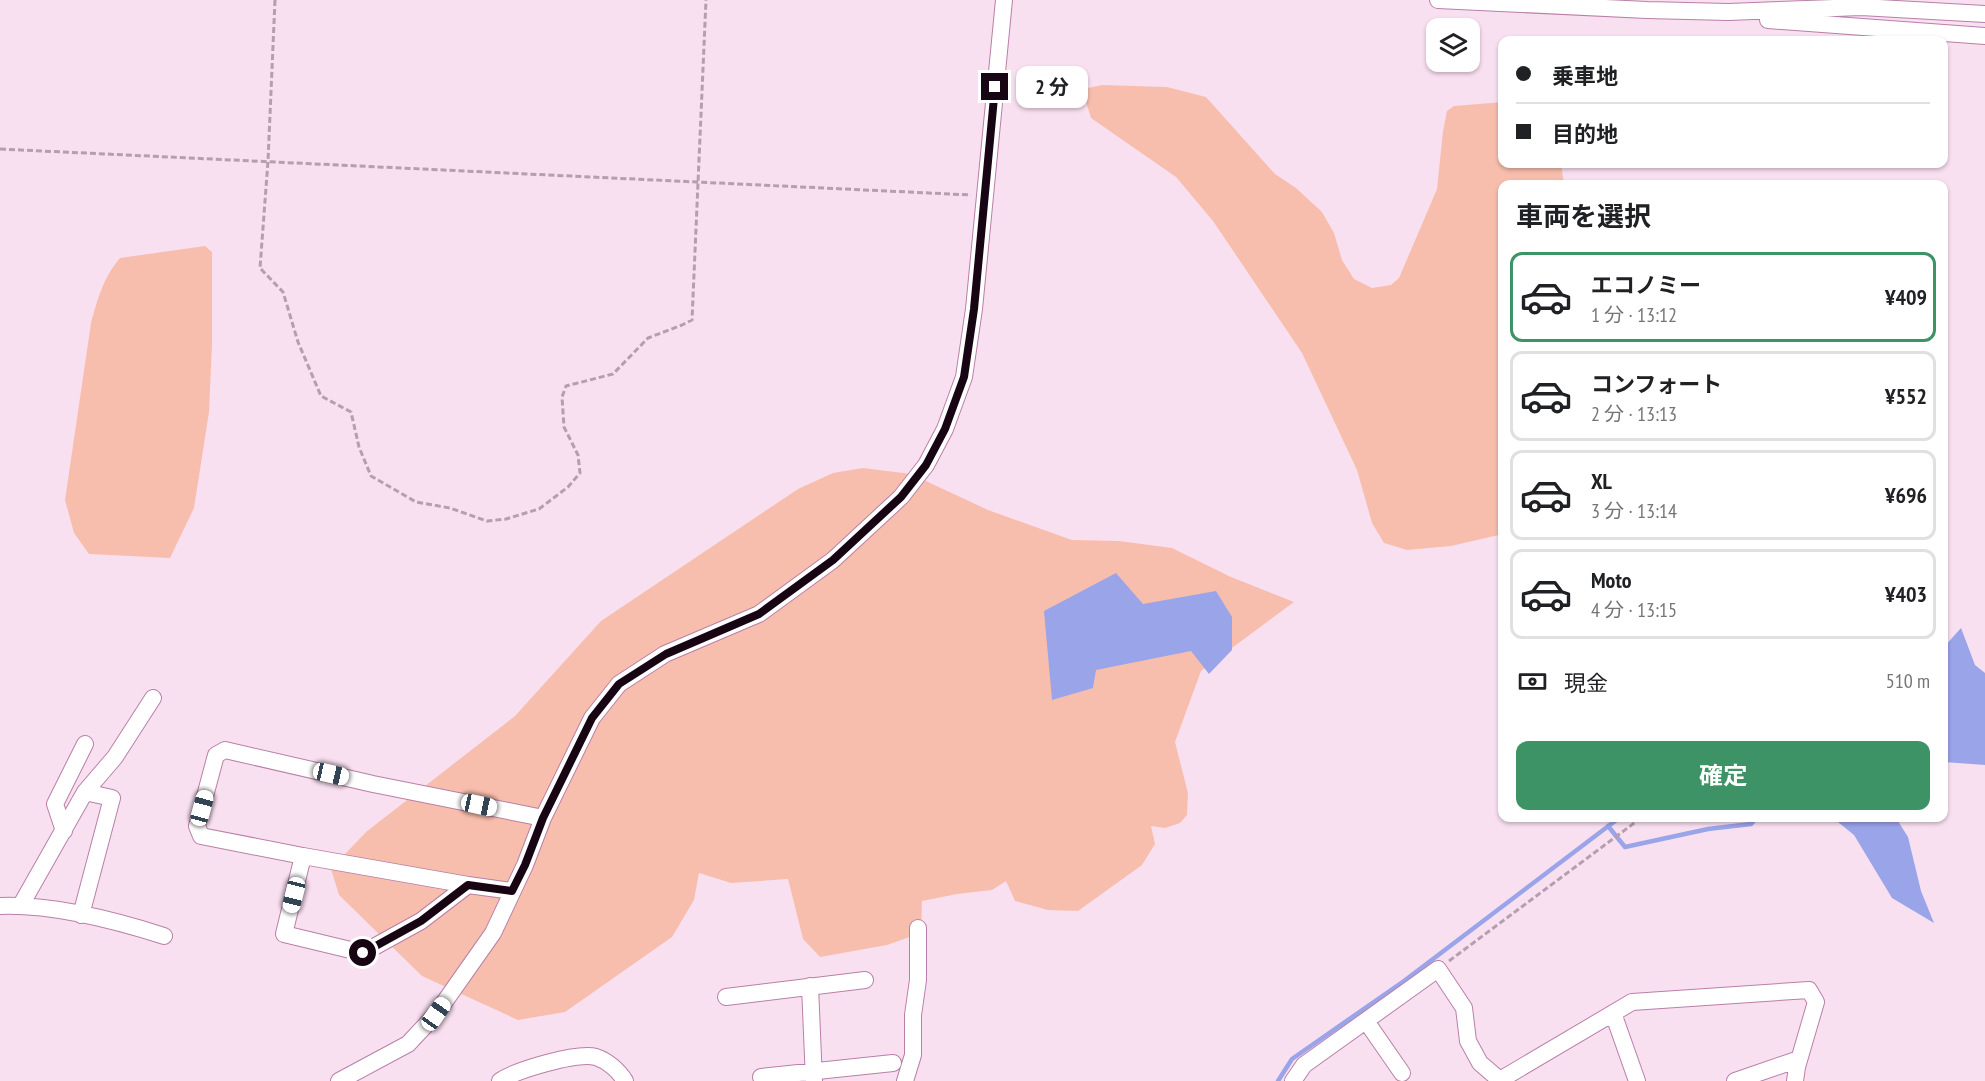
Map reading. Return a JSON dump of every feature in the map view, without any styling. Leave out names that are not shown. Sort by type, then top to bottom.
[{"type":"street","points":[[339,1081],[408,1044],[436,1014],[494,933],[525,865],[543,818],[592,718],[619,684],[666,654],[759,614],[833,560],[901,497],[926,465],[945,429],[964,377],[974,309],[1004,0]]},
{"type":"street","points":[[1438,0],[1647,5],[1762,11],[1861,6],[1985,14]]},
{"type":"street","points":[[1647,5],[1985,36]]},
{"type":"street","points":[[21,905],[86,792],[115,757],[153,698]]},
{"type":"street","points":[[64,831],[55,804],[85,744]]},
{"type":"street","points":[[512,891],[303,856],[201,836],[197,826],[216,755],[225,750],[374,784],[543,818]]},
{"type":"street","points":[[81,915],[111,798],[86,792]]},
{"type":"street","points":[[303,856],[284,934],[363,953],[421,921],[468,885]]},
{"type":"street","points":[[0,906],[21,905],[81,915],[123,923],[165,936]]},
{"type":"street","points":[[905,1081],[913,1055],[913,1015],[918,980],[918,928]]},
{"type":"street","points":[[1293,1081],[1304,1065],[1438,969],[1464,1008],[1468,1041],[1480,1063],[1501,1081],[1632,1002],[1809,990],[1815,1002],[1795,1081]]},
{"type":"street","points":[[726,997],[865,980]]},
{"type":"street","points":[[810,986],[814,1076]]},
{"type":"street","points":[[1613,1013],[1637,1081]]},
{"type":"street","points":[[1366,1021],[1402,1073]]},
{"type":"street","points":[[500,1081],[510,1074],[561,1059],[595,1057],[619,1070],[625,1081]]},
{"type":"street","points":[[1735,1081],[1799,1059]]},
{"type":"street","points":[[761,1077],[814,1076],[893,1063]]},
{"type":"path","points":[[275,0],[268,161],[260,268],[283,292],[298,342],[321,396],[351,412],[359,447],[371,476],[416,501],[450,508],[487,521],[506,519],[538,509],[568,487],[580,473],[578,455],[564,427],[562,397],[566,386],[613,374],[648,338],[692,320],[706,0]]},
{"type":"path","points":[[0,149],[985,195]]},
{"type":"path","points":[[1438,969],[1636,822]]},
{"type":"shaded area","points":[[1102,85],[1167,87],[1206,97],[1275,174],[1296,188],[1322,212],[1334,233],[1342,260],[1354,279],[1372,288],[1391,285],[1399,278],[1437,189],[1447,111],[1454,106],[1498,102],[1498,168],[1562,168],[1563,180],[1498,180],[1498,535],[1451,546],[1407,550],[1384,543],[1372,523],[1357,470],[1302,353],[1213,221],[1176,177],[1091,118],[1086,102],[1088,88]]},
{"type":"shaded area","points":[[205,246],[212,252],[212,345],[209,412],[194,508],[170,558],[89,554],[74,533],[65,500],[91,323],[102,289],[109,273],[120,258]]},
{"type":"shaded area","points":[[863,468],[911,474],[988,510],[1072,540],[1119,541],[1172,548],[1231,577],[1294,602],[1201,671],[1175,742],[1188,793],[1187,815],[1180,823],[1165,828],[1151,826],[1155,844],[1142,865],[1078,911],[1048,910],[1015,901],[1006,881],[992,890],[922,901],[921,933],[887,945],[820,957],[803,939],[788,879],[731,883],[699,873],[694,900],[672,937],[565,1012],[518,1020],[422,976],[339,895],[331,869],[366,832],[515,716],[601,621],[798,489],[833,473]]},
{"type":"water","points":[[1116,573],[1143,604],[1216,591],[1232,617],[1232,650],[1209,674],[1191,651],[1096,670],[1093,688],[1052,700],[1044,611]]},
{"type":"water","points":[[1961,628],[1975,665],[1985,673],[1985,765],[1948,762],[1948,643]]},
{"type":"water","points":[[1838,822],[1899,822],[1908,837],[1921,891],[1934,923],[1892,898],[1854,835]]},
{"type":"waterway","points":[[1278,1081],[1292,1059],[1404,981],[1614,822]]},
{"type":"waterway","points":[[1608,826],[1625,847],[1753,822]]},
{"type":"route","points":[[363,953],[421,921],[468,885],[512,891],[525,865],[543,818],[592,718],[619,684],[666,654],[759,614],[833,560],[901,497],[926,465],[945,429],[964,377],[974,309],[995,87]]}]
